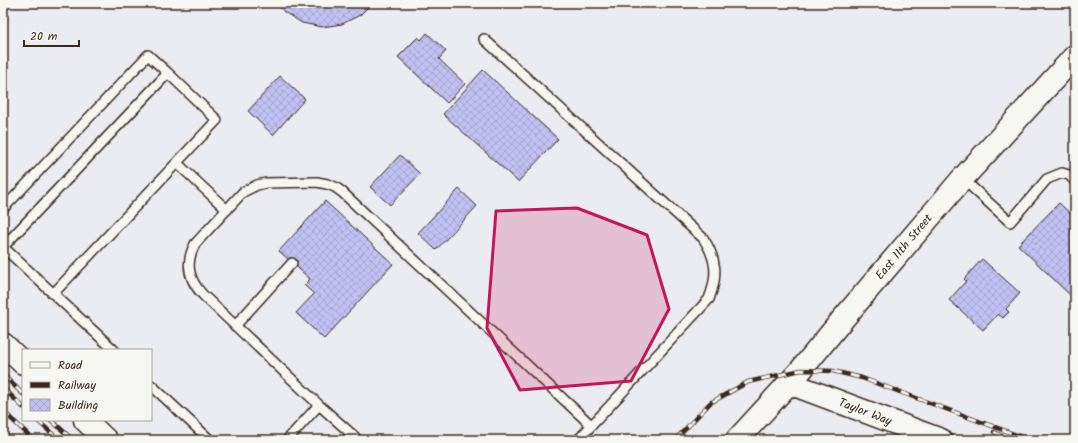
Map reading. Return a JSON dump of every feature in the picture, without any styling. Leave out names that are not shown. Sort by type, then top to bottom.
[{"type":"street","name":"East 11th Street","points":[[737,440],[790,383],[962,179],[1075,56]]},
{"type":"street","points":[[3,344],[22,362]]},
{"type":"street","name":"Taylor Way","points":[[790,383],[941,440]]},
{"type":"street","points":[[86,421],[106,440]]},
{"type":"lane","points":[[484,39],[703,238],[713,256],[715,277],[709,299],[578,440]]},
{"type":"lane","points":[[3,209],[148,55],[217,120],[53,294]]},
{"type":"lane","points":[[113,349],[3,247],[168,74]]},
{"type":"lane","points":[[177,163],[227,210]]},
{"type":"lane","points":[[962,179],[1010,222],[1047,179],[1062,173],[1069,175],[1075,181]]},
{"type":"lane","points":[[355,439],[197,289],[193,282],[189,266],[195,244],[243,192],[257,185],[266,183],[318,182],[335,187],[342,192],[591,425]]},
{"type":"lane","points":[[236,326],[292,263]]},
{"type":"lane","points":[[152,386],[210,440]]},
{"type":"lane","points":[[287,440],[319,404]]},
{"type":"highlighted area","points":[[577,208],[647,235],[669,309],[631,381],[520,390],[487,328],[496,211]]},
{"type":"building","points":[[276,3],[372,3],[360,15],[342,24],[322,27],[302,23],[284,12]]},
{"type":"building","points":[[427,33],[446,51],[439,59],[465,84],[447,103],[398,57],[418,37],[421,40]]},
{"type":"building","points":[[483,70],[558,139],[518,182],[443,114]]},
{"type":"building","points":[[280,76],[305,99],[273,135],[248,111]]},
{"type":"building","points":[[400,155],[420,174],[390,205],[370,187]]},
{"type":"building","points":[[459,189],[477,206],[436,250],[418,233]]},
{"type":"building","points":[[325,201],[393,264],[324,339],[296,313],[314,294],[304,285],[310,279],[279,251]]},
{"type":"building","points":[[1059,203],[1075,218],[1075,294],[1072,297],[1018,245]]},
{"type":"building","points":[[982,259],[1020,293],[1006,309],[1009,312],[1003,318],[998,314],[983,330],[949,300],[966,281],[964,279]]},
{"type":"railway","points":[[675,440],[710,403],[748,382],[801,370],[833,371],[862,378],[1030,440]]},
{"type":"railway","points":[[3,375],[22,393]]},
{"type":"railway","points":[[3,388],[22,406]]},
{"type":"railway","points":[[3,411],[34,440]]},
{"type":"railway","points":[[38,421],[59,440]]},
{"type":"railway","points":[[52,421],[73,440]]},
{"type":"railway","points":[[994,432],[1010,440]]}]
